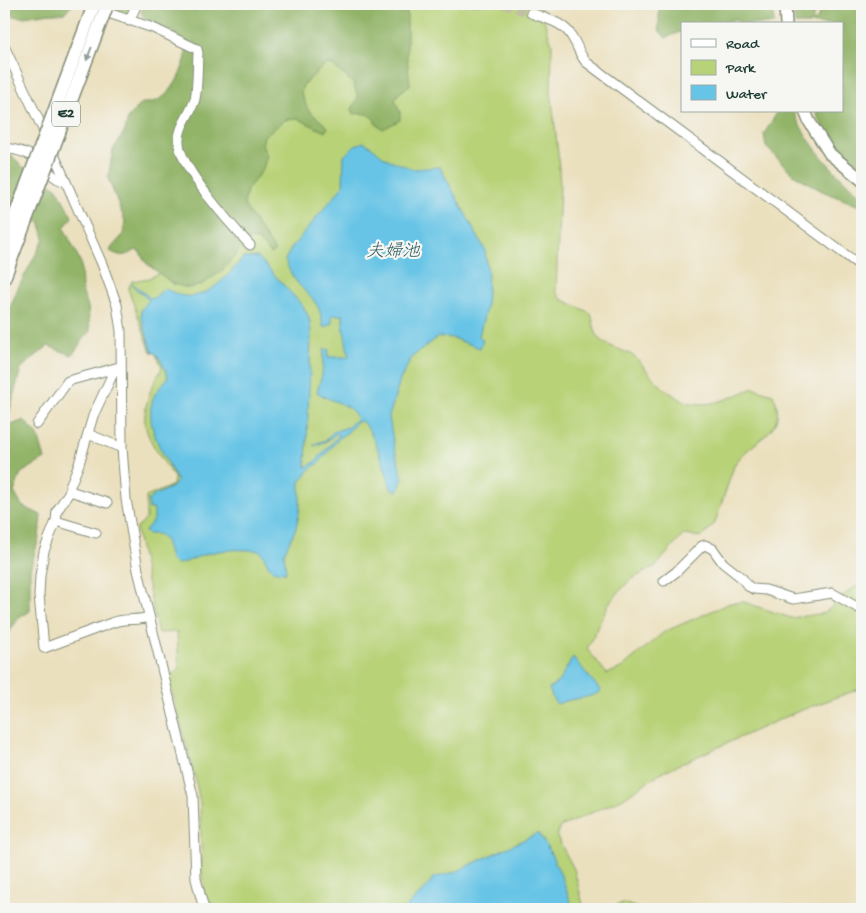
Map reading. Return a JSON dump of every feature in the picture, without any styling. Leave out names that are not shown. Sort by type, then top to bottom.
[{"type":"highway","name":"E2","points":[[5,276],[20,218],[100,5]]},
{"type":"highway","name":"E2","points":[[5,242],[20,218]]},
{"type":"main road","points":[[785,4],[786,22]]},
{"type":"main road","points":[[805,112],[830,154],[862,180]]},
{"type":"street","points":[[81,4],[154,28],[197,49],[195,98],[180,134],[180,148],[193,176],[238,233],[250,245]]},
{"type":"street","points":[[129,21],[137,4]]},
{"type":"street","points":[[530,13],[557,23],[567,29],[586,62],[862,267]]},
{"type":"street","points":[[4,46],[38,118],[115,296],[121,331],[118,368],[126,499],[138,570],[193,796],[196,879],[204,909]]},
{"type":"street","points":[[4,148],[28,154],[44,164],[60,181],[65,181]]},
{"type":"street","points":[[37,424],[66,383],[118,368]]},
{"type":"street","points":[[118,368],[93,416],[70,491],[58,511],[56,522],[44,551],[39,595],[44,648],[124,619],[143,619],[149,617]]},
{"type":"street","points":[[88,434],[122,448]]},
{"type":"street","points":[[70,491],[107,503]]},
{"type":"street","points":[[56,522],[96,533]]},
{"type":"street","points":[[664,581],[705,545],[713,549],[723,563],[742,578],[748,586],[754,589],[766,590],[793,599],[832,593],[862,610]]},
{"type":"green space","points":[[4,4],[74,4],[64,13],[18,17],[4,11]]},
{"type":"green space","points":[[117,4],[133,4],[125,15],[114,13]]},
{"type":"green space","points":[[144,4],[407,4],[407,57],[410,85],[398,94],[395,100],[400,112],[400,120],[383,129],[370,115],[354,114],[352,109],[358,97],[353,83],[331,64],[325,65],[303,85],[301,93],[308,110],[328,127],[325,132],[297,118],[285,120],[264,136],[262,145],[267,155],[263,169],[247,190],[244,205],[275,251],[271,254],[258,240],[249,239],[222,271],[201,285],[188,288],[173,284],[146,263],[140,252],[136,250],[123,255],[110,251],[123,235],[125,221],[108,178],[113,150],[125,131],[128,118],[141,103],[156,101],[168,93],[177,80],[186,58],[185,47],[176,36],[163,28],[148,23],[141,13]]},
{"type":"green space","points":[[398,4],[539,4],[552,44],[551,91],[560,186],[556,291],[561,299],[591,313],[596,333],[600,339],[610,346],[632,355],[656,381],[681,399],[692,403],[714,403],[753,388],[773,394],[777,407],[777,418],[773,427],[734,466],[715,523],[702,537],[683,535],[656,566],[630,580],[609,603],[587,649],[607,674],[621,668],[664,632],[730,603],[744,602],[791,618],[825,613],[840,598],[862,582],[862,688],[799,711],[660,773],[622,799],[560,827],[557,837],[574,869],[584,909],[210,909],[205,895],[202,874],[200,803],[195,777],[168,677],[179,669],[177,632],[158,633],[136,529],[146,519],[146,497],[173,485],[174,478],[152,443],[146,429],[145,415],[148,399],[162,367],[155,353],[151,352],[128,289],[132,281],[149,278],[159,273],[229,224],[272,93]]},
{"type":"green space","points":[[659,4],[773,4],[774,22],[738,22],[736,19],[723,22],[681,22],[681,31],[666,38],[659,30]]},
{"type":"green space","points":[[793,4],[816,4],[812,22],[795,22]]},
{"type":"green space","points":[[822,4],[862,4],[862,173],[849,161],[818,119],[815,112],[844,112],[844,22],[812,22],[817,20]]},
{"type":"green space","points":[[777,112],[794,112],[814,147],[842,178],[862,196],[862,207],[822,191],[793,174],[766,147],[764,134]]},
{"type":"green space","points":[[4,154],[11,155],[23,167],[57,188],[72,217],[64,228],[81,263],[82,291],[88,307],[90,331],[72,355],[48,346],[21,368],[8,417],[9,426],[24,420],[38,435],[45,459],[21,473],[14,492],[22,506],[41,515],[39,538],[30,569],[30,611],[18,619],[8,634],[4,634],[4,323],[18,288],[44,239],[40,222],[4,213]]},
{"type":"green space","points":[[623,903],[642,909],[605,909]]},
{"type":"water","name":"夫婦池","points":[[364,142],[385,158],[412,169],[440,167],[485,250],[488,275],[486,308],[479,336],[483,340],[480,348],[452,338],[438,337],[412,357],[400,380],[389,417],[394,446],[403,478],[397,491],[391,489],[375,441],[361,421],[356,422],[348,432],[340,437],[318,464],[312,467],[300,482],[300,509],[296,528],[284,553],[286,572],[271,569],[260,551],[254,550],[215,552],[176,564],[170,559],[165,540],[158,534],[147,534],[145,531],[154,519],[154,509],[149,509],[148,500],[174,486],[177,481],[156,440],[151,418],[154,396],[168,377],[160,359],[152,351],[141,317],[141,310],[149,300],[132,283],[150,298],[154,298],[165,288],[184,296],[193,296],[202,294],[218,284],[243,258],[258,257],[301,304],[309,320],[311,338],[306,467],[315,462],[339,435],[337,433],[327,441],[314,446],[314,444],[326,440],[333,432],[348,427],[357,418],[344,405],[317,392],[322,375],[324,349],[329,350],[328,357],[349,357],[343,326],[343,315],[332,315],[332,324],[328,324],[328,327],[323,327],[320,311],[314,301],[294,279],[285,260],[292,247],[343,186],[344,156],[355,145]]},
{"type":"water","points":[[573,657],[601,691],[591,696],[557,704],[549,689],[559,681]]},
{"type":"water","points":[[538,833],[554,860],[573,909],[404,909],[428,886],[433,878],[455,872]]},
{"type":"tunnel","points":[[503,4],[531,13]]}]
